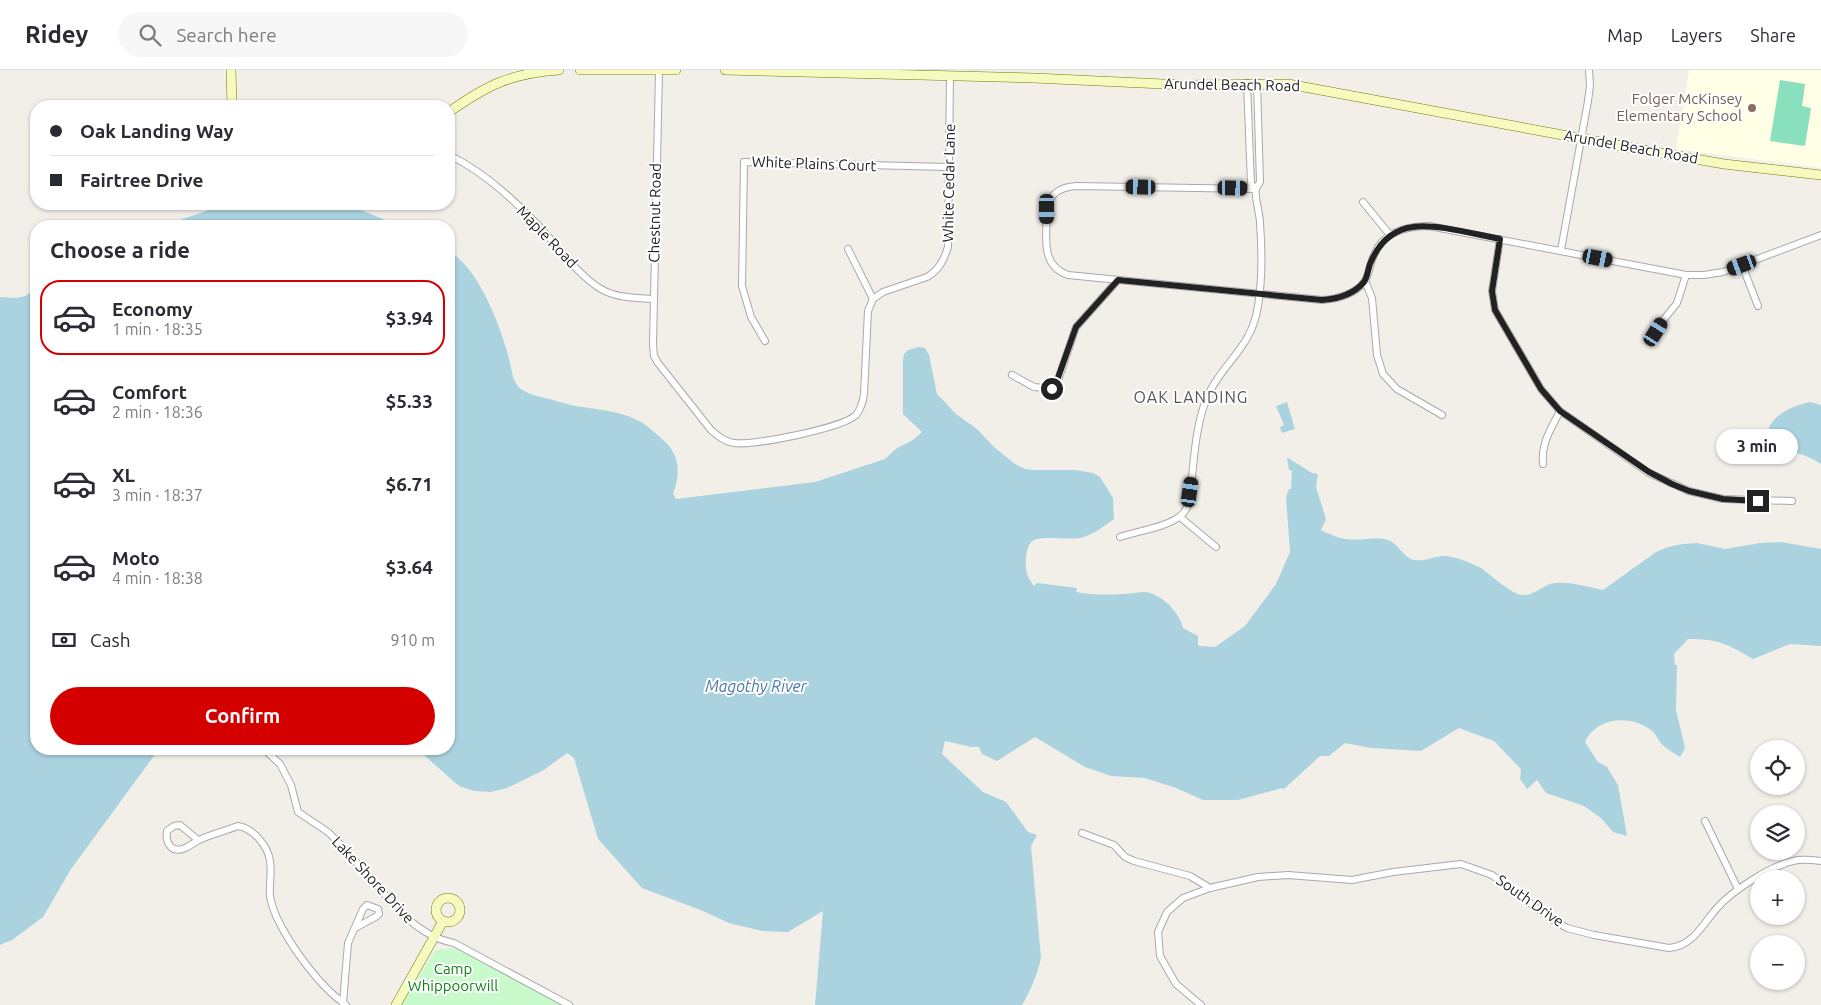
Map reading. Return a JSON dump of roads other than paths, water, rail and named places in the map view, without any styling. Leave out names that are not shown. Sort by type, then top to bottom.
[{"type":"street","points":[[231,70],[232,100]]},
{"type":"street","points":[[455,108],[472,95],[503,80],[523,74],[559,70]]},
{"type":"street","points":[[580,70],[676,70]]},
{"type":"street","name":"Arundel Beach Road","points":[[725,70],[859,72],[950,76],[984,73],[1180,84],[1288,84],[1724,164],[1821,175]]},
{"type":"street","points":[[1561,250],[1590,86],[1589,70]]},
{"type":"street","name":"Chestnut Road","points":[[658,71],[654,356],[719,437],[739,444],[777,440],[841,423],[857,414],[864,394],[868,311],[873,299]]},
{"type":"street","name":"White Cedar Lane","points":[[873,299],[883,292],[927,277],[943,262],[948,247],[950,76]]},
{"type":"street","points":[[1252,83],[1251,184],[1256,189]]},
{"type":"street","points":[[1120,537],[1171,522],[1180,517],[1189,503],[1199,424],[1204,408],[1210,392],[1219,377],[1243,347],[1257,318],[1260,294],[1260,223],[1256,189],[1260,182],[1252,83]]},
{"type":"street","name":"Maple Road","points":[[455,159],[490,182],[508,197],[533,220],[582,273],[601,289],[624,297],[654,299]]},
{"type":"street","name":"White Plains Court","points":[[765,341],[751,317],[742,286],[744,162],[949,167]]},
{"type":"street","points":[[1256,189],[1076,186],[1063,188],[1052,196],[1047,209],[1047,251],[1051,264],[1060,272],[1068,275],[1322,300],[1333,299],[1352,292],[1365,281],[1375,252],[1390,235],[1406,228],[1429,226],[1686,275],[1715,274],[1821,234]]},
{"type":"street","points":[[1363,202],[1390,235]]},
{"type":"street","points":[[1500,239],[1492,291],[1495,310],[1541,389],[1560,411],[1649,472],[1689,491],[1729,500],[1792,501]]},
{"type":"street","points":[[848,249],[873,299]]},
{"type":"street","points":[[1742,265],[1758,306]]},
{"type":"street","points":[[1650,342],[1661,323],[1677,303],[1686,275]]},
{"type":"street","points":[[1012,375],[1034,387],[1054,389],[1076,327],[1118,280]]},
{"type":"street","points":[[1365,281],[1372,298],[1377,354],[1382,374],[1397,389],[1442,415]]},
{"type":"street","points":[[1543,464],[1542,450],[1544,443],[1560,411]]},
{"type":"street","points":[[1180,517],[1216,547]]},
{"type":"street","name":"Lake Shore Drive","points":[[270,755],[280,764],[291,785],[298,812],[328,832],[402,914],[434,938]]},
{"type":"street","points":[[1705,820],[1738,889]]},
{"type":"street","points":[[198,840],[180,825],[174,826],[167,831],[168,843],[172,848],[178,850],[198,840],[238,826],[245,827],[261,841],[270,861],[270,896],[278,919],[311,971],[327,990],[344,1004]]},
{"type":"street","points":[[1082,832],[1114,845],[1125,857],[1134,861],[1190,876],[1210,888]]},
{"type":"street","name":"South Drive","points":[[1201,1005],[1176,984],[1160,956],[1158,932],[1168,912],[1183,898],[1210,888],[1258,877],[1288,875],[1352,880],[1391,872],[1461,864],[1492,875],[1550,918],[1567,928],[1594,935],[1669,948],[1678,947],[1694,937],[1716,909],[1738,889],[1776,868],[1797,860],[1821,861]]},
{"type":"street","points":[[396,1005],[443,922]]},
{"type":"street","points":[[344,1004],[348,943],[355,928]]},
{"type":"street","points":[[434,938],[454,943],[569,1005]]},
{"type":"water","points":[[209,210],[361,210],[385,220],[180,220]]},
{"type":"water","name":"Magothy River","points":[[455,255],[470,270],[486,298],[499,328],[515,382],[518,386],[535,396],[575,406],[622,414],[646,425],[668,445],[676,457],[678,471],[673,494],[676,499],[815,482],[885,459],[897,448],[913,440],[922,432],[903,414],[903,360],[904,354],[908,350],[918,347],[925,348],[929,355],[937,394],[956,414],[977,429],[994,447],[1015,464],[1025,469],[1076,470],[1093,473],[1100,477],[1113,498],[1114,519],[1092,534],[1079,538],[1044,538],[1030,543],[1026,555],[1026,569],[1034,586],[1037,583],[1077,588],[1076,592],[1094,594],[1146,592],[1152,594],[1164,600],[1174,610],[1183,628],[1198,636],[1198,645],[1200,646],[1215,647],[1245,626],[1276,584],[1290,552],[1286,497],[1289,489],[1291,489],[1292,471],[1289,470],[1287,458],[1312,473],[1318,474],[1316,487],[1326,519],[1321,530],[1346,539],[1385,539],[1394,544],[1407,557],[1415,560],[1442,556],[1459,559],[1481,568],[1507,588],[1522,595],[1530,594],[1547,585],[1557,583],[1577,584],[1603,590],[1656,552],[1683,544],[1697,543],[1725,549],[1760,543],[1781,542],[1821,549],[1821,646],[1790,644],[1753,659],[1722,643],[1688,639],[1674,654],[1675,665],[1677,665],[1676,710],[1685,748],[1680,757],[1663,745],[1652,731],[1635,722],[1625,720],[1606,723],[1597,727],[1590,734],[1585,742],[1598,762],[1607,767],[1618,785],[1627,836],[1613,832],[1601,818],[1584,806],[1546,793],[1537,780],[1527,789],[1520,779],[1521,769],[1494,741],[1459,728],[1421,751],[1371,748],[1345,743],[1329,756],[1320,756],[1284,789],[1238,800],[1203,800],[1176,788],[1145,778],[1111,776],[1085,767],[1035,737],[997,761],[982,754],[979,747],[945,741],[942,754],[983,792],[1006,802],[1028,832],[1037,835],[1031,846],[1041,958],[1036,976],[1022,1005],[815,1005],[823,911],[788,932],[762,931],[729,923],[642,888],[598,839],[574,758],[567,753],[544,770],[507,788],[491,792],[474,791],[459,786],[424,755],[455,755]]},
{"type":"water","points":[[30,293],[30,755],[155,755],[71,869],[43,917],[12,940],[0,945],[0,297],[11,298]]},
{"type":"water","points":[[1287,402],[1295,429],[1282,433],[1280,427],[1284,425],[1276,406]]},
{"type":"water","points":[[1810,402],[1821,405],[1821,464],[1776,442],[1769,427],[1786,410]]},
{"type":"place","name":"Folger McKinsey Elementary School","points":[[1752,108]]},
{"type":"district","name":"OAK LANDING","points":[[1191,397]]},
{"type":"park label","name":"Camp Whippoorwill","points":[[453,978]]}]
